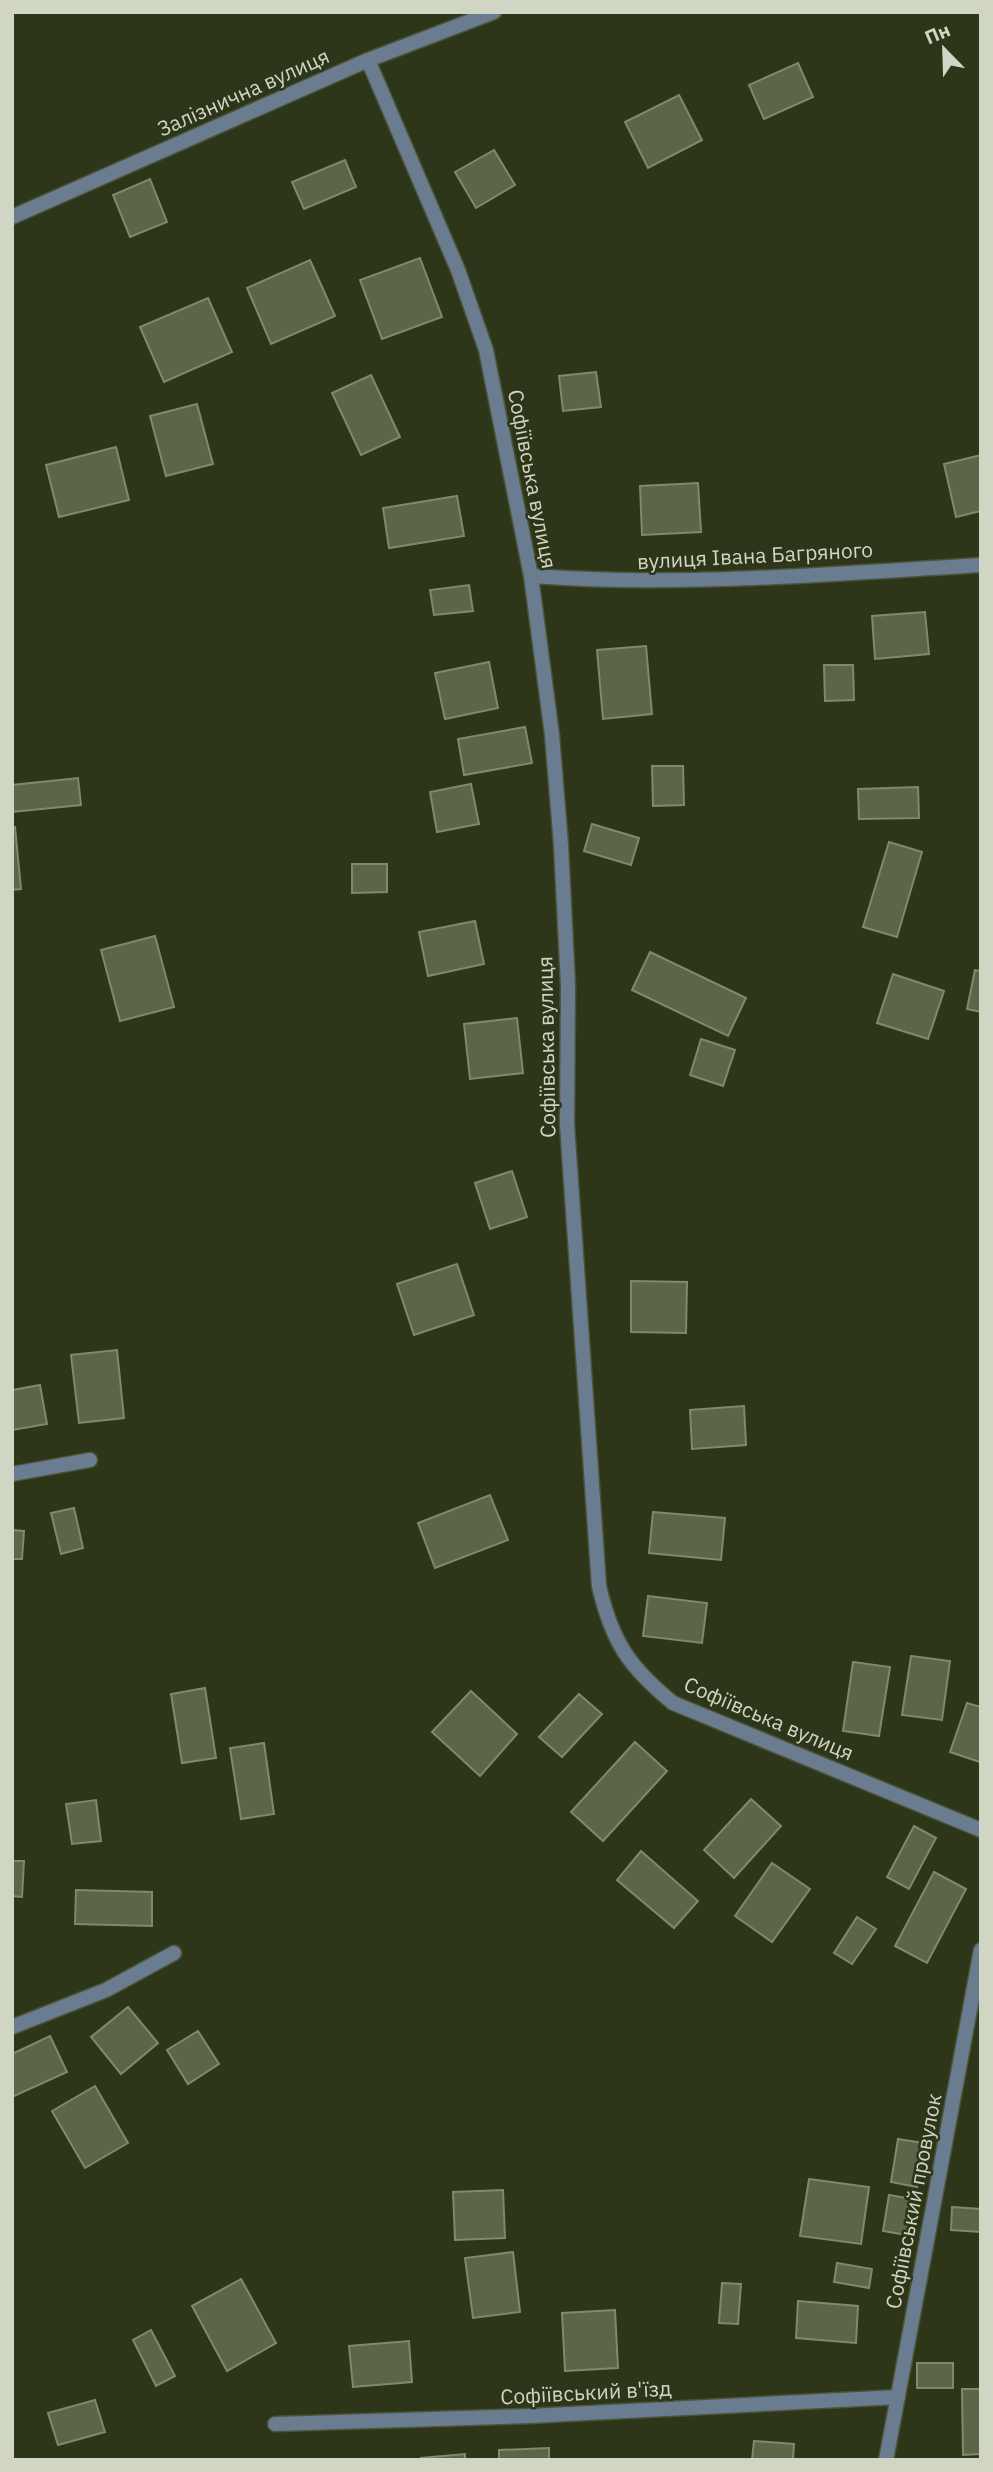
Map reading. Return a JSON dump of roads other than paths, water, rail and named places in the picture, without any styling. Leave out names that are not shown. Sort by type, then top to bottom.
[{"type":"street","name":"Залізнична вулиця","points":[[12,217],[369,60],[494,12]]},
{"type":"street","name":"Софіївська вулиця","points":[[369,60],[458,270],[486,350],[531,576],[552,735],[561,845],[568,985],[567,1124],[599,1586],[613,1635],[633,1667],[673,1703],[981,1830]]},
{"type":"street","name":"вулиця Івана Багряного","points":[[531,576],[614,582],[730,580],[981,565]]},
{"type":"street","points":[[12,1474],[90,1460]]},
{"type":"street","name":"Софіївський провулок","points":[[886,2460],[981,1950]]},
{"type":"street","points":[[12,2027],[106,1990],[173,1953]]},
{"type":"street","name":"Софіївський в'їзд","points":[[275,2424],[530,2416],[898,2397]]}]
